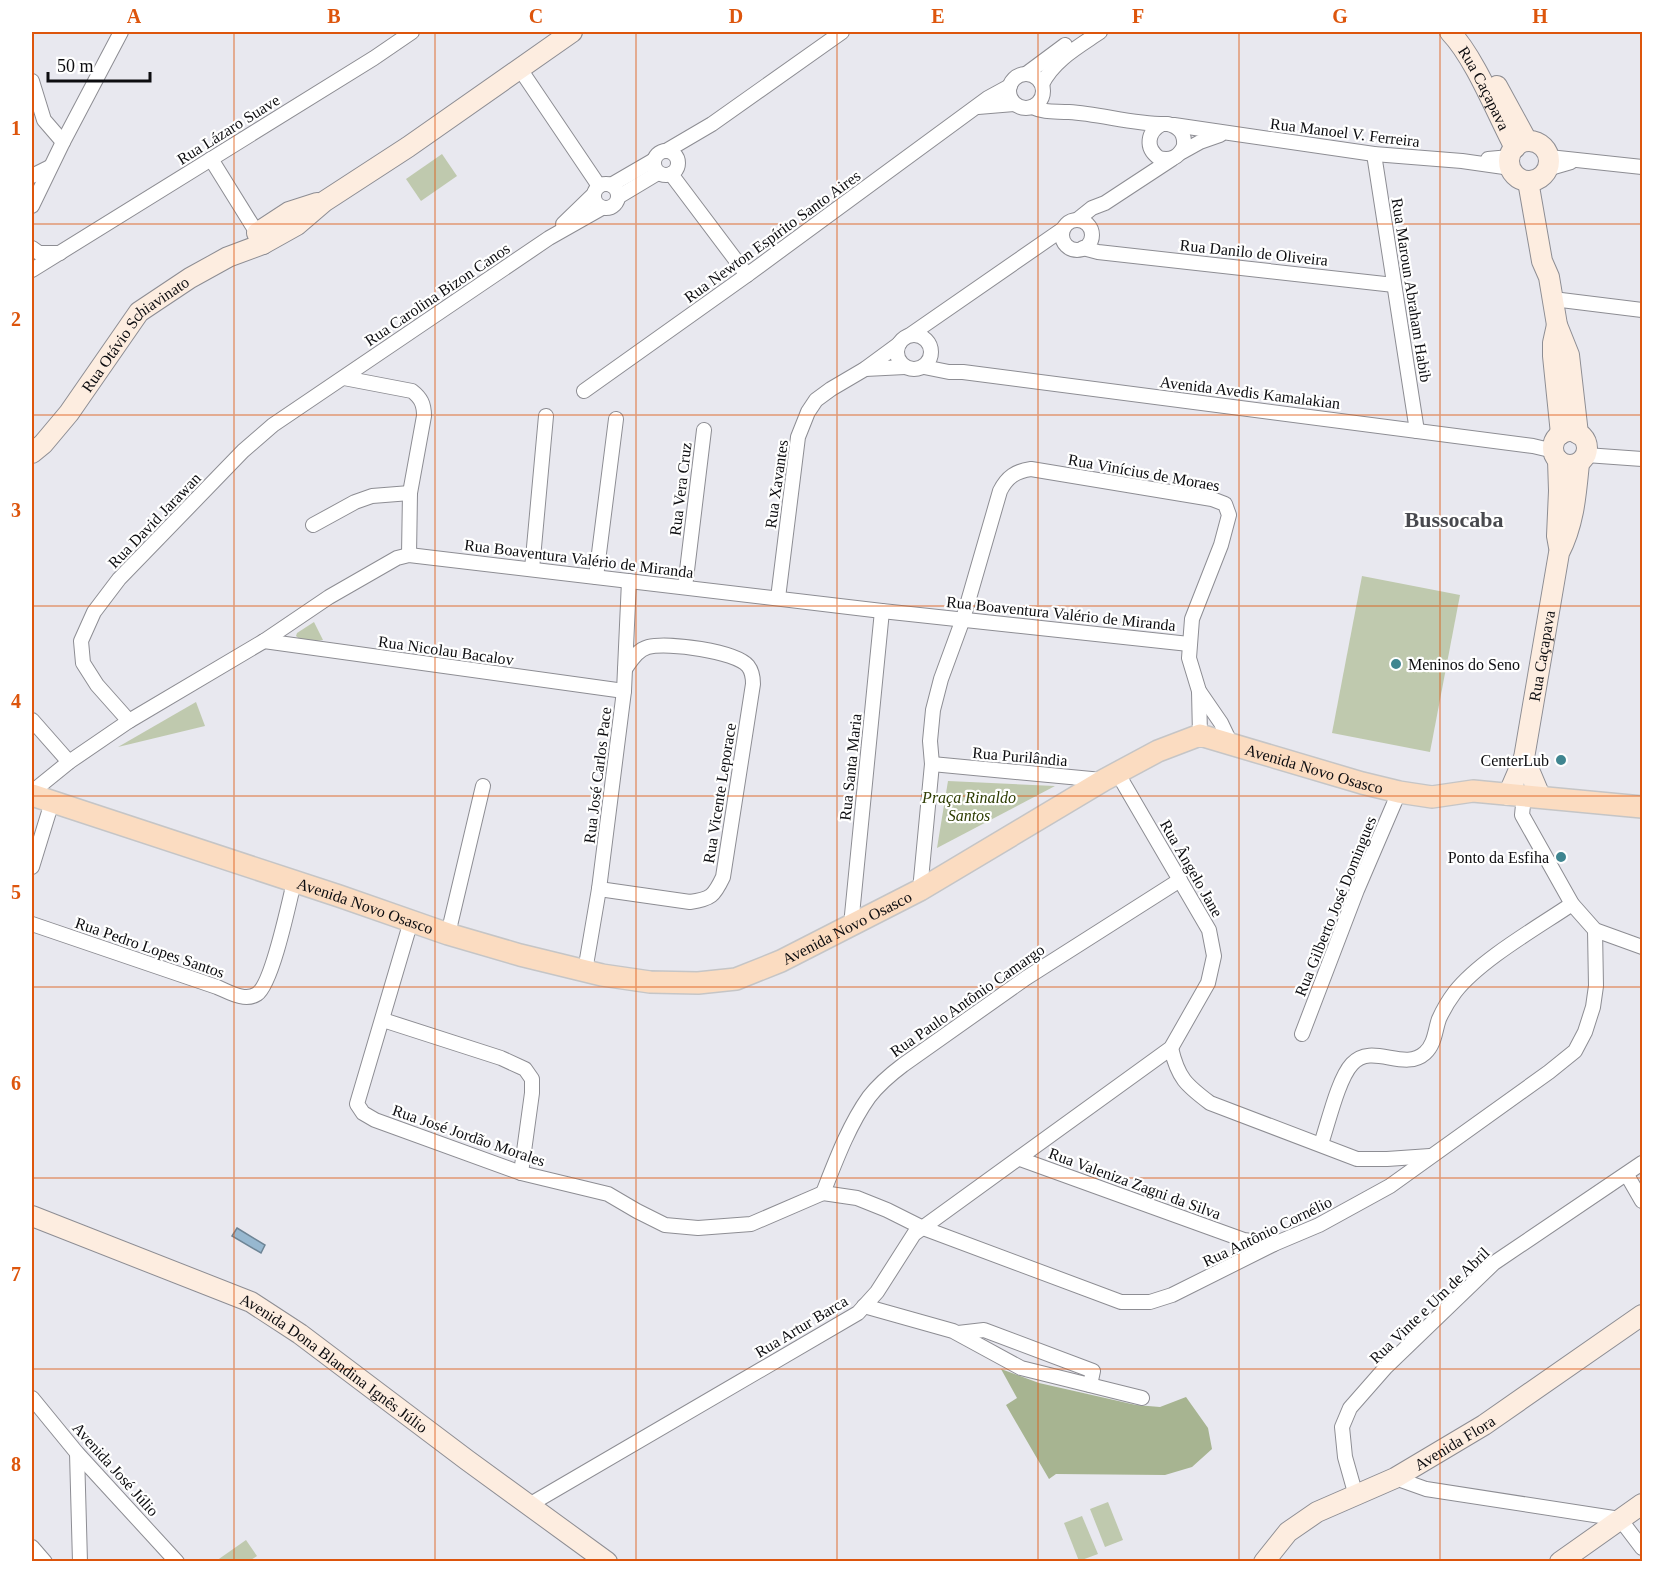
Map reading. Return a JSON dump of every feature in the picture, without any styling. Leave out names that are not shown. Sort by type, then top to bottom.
[{"type":"main road","name":"Avenida Novo Osasco","points":[[32,793],[52,802],[448,934],[520,955],[585,971],[650,982],[698,983],[736,979],[781,961],[920,890],[1158,751],[1200,735],[1400,792],[1432,797],[1473,791],[1642,807]]},
{"type":"street","points":[[32,206],[63,142],[122,32]]},
{"type":"street","name":"Rua Lázaro Suave","points":[[32,270],[374,58],[412,32]]},
{"type":"street","name":"Rua Otávio Schiavinato","points":[[32,453],[43,444],[69,413],[139,312],[190,278],[260,238],[297,225],[325,201],[408,147],[572,32]]},
{"type":"street","name":"Rua Carolina Bizon Canos","points":[[549,238],[606,191],[662,165],[712,124],[842,32]]},
{"type":"street","points":[[1014,104],[1009,95],[1010,86],[1016,77],[1026,74],[1084,32]]},
{"type":"street","points":[[978,107],[1014,104],[1022,108],[1032,107],[1040,101],[1048,71],[1058,61],[1100,32]]},
{"type":"street","name":"Rua Caçapava","points":[[1450,32],[1473,66],[1516,154]]},
{"type":"street","name":"Rua Caçapava","points":[[1467,32],[1516,154]]},
{"type":"street","points":[[520,69],[606,191],[596,202],[602,208]]},
{"type":"street","points":[[1026,74],[1036,77],[1043,87]]},
{"type":"street","points":[[32,81],[44,120],[63,142]]},
{"type":"street","name":"Rua Newton Espírito Santo Aires","points":[[584,390],[747,275],[988,98],[1010,86]]},
{"type":"street","name":"Rua Manoel V. Ferreira","points":[[1043,87],[1053,101],[1068,111]]},
{"type":"street","name":"Rua Manoel V. Ferreira","points":[[1032,107],[1044,112],[1068,111],[1163,127],[1374,154],[1462,161],[1516,154]]},
{"type":"street","name":"Rua Carolina Bizon Canos","points":[[662,165],[677,169],[678,161],[712,124]]},
{"type":"street","points":[[1163,127],[1183,134],[1184,146],[1177,155],[1159,158],[1154,154],[1149,143],[1163,127]]},
{"type":"street","name":"Rua Manoel V. Ferreira","points":[[1082,222],[1105,203],[1177,155],[1200,142],[1225,134]]},
{"type":"street","points":[[1540,171],[1543,147],[1533,142],[1516,154],[1518,177],[1540,171],[1578,159],[1642,167]]},
{"type":"street","points":[[1143,177],[1154,154]]},
{"type":"street","name":"Rua Maroun Abraham Habib","points":[[1374,154],[1417,431]]},
{"type":"street","points":[[211,159],[260,238]]},
{"type":"street","points":[[662,165],[747,275]]},
{"type":"street","points":[[32,176],[51,167]]},
{"type":"street","name":"Rua Caçapava","points":[[1524,795],[1524,758],[1559,553],[1557,536],[1568,491],[1570,448],[1563,371],[1553,343],[1557,325],[1549,277],[1542,261],[1540,171]]},
{"type":"street","name":"Rua Carolina Bizon Canos","points":[[344,378],[549,238],[602,208],[613,206],[606,191]]},
{"type":"street","points":[[948,307],[928,354],[915,370],[905,367],[897,354],[898,344],[902,339],[910,335],[948,307],[1040,246],[1069,222],[1082,222],[1091,232],[1087,244],[1074,249],[1067,246],[1040,246]]},
{"type":"street","points":[[1063,229],[1062,238],[1067,246]]},
{"type":"street","name":"Rua Danilo de Oliveira","points":[[1087,244],[1110,252],[1394,285]]},
{"type":"street","points":[[32,248],[39,253],[60,253]]},
{"type":"street","points":[[1553,299],[1642,310]]},
{"type":"street","points":[[910,335],[920,336],[928,354]]},
{"type":"street","name":"Rua Xavantes","points":[[778,598],[798,437],[808,412],[816,400],[831,388],[865,369],[898,344]]},
{"type":"street","name":"Avenida Avedis Kamalakian","points":[[928,354],[949,372],[1533,446],[1570,448],[1642,459]]},
{"type":"street","name":"Rua Xavantes","points":[[865,369],[905,367]]},
{"type":"street","points":[[344,378],[412,391],[424,406],[410,493],[409,555]]},
{"type":"street","name":"Rua David Jarawan","points":[[129,721],[97,686],[83,663],[81,641],[94,612],[120,579],[243,451],[273,425],[344,378]]},
{"type":"street","points":[[532,569],[546,416]]},
{"type":"street","points":[[596,577],[616,419]]},
{"type":"street","name":"Rua Vera Cruz","points":[[685,587],[704,430]]},
{"type":"street","name":"Rua Vinícius de Moraes","points":[[963,619],[1000,491],[1014,473],[1032,469],[1212,499],[1225,504],[1229,515],[1221,545],[1192,619],[1189,658],[1199,691]]},
{"type":"street","points":[[313,525],[355,502],[372,496],[410,493]]},
{"type":"street","name":"Rua Boaventura Valério de Miranda","points":[[32,793],[69,762],[129,721],[264,641],[338,592],[397,558],[409,555],[882,611],[1189,644]]},
{"type":"street","name":"Rua José Carlos Pace","points":[[585,971],[599,889],[624,691],[629,581]]},
{"type":"street","name":"Rua Santa Maria","points":[[851,926],[882,611]]},
{"type":"street","points":[[920,890],[932,764],[930,741],[933,710],[963,619]]},
{"type":"street","name":"Rua Nicolau Bacalov","points":[[264,641],[624,691]]},
{"type":"street","name":"Rua Vicente Leporace","points":[[599,889],[690,902],[704,900],[715,894],[723,877],[753,684],[753,676],[748,666],[734,657],[686,646],[649,647],[638,652],[625,669]]},
{"type":"street","points":[[1199,691],[1200,735]]},
{"type":"street","points":[[1199,691],[1232,744]]},
{"type":"street","points":[[32,720],[69,762]]},
{"type":"street","points":[[1524,758],[1522,815],[1572,904],[1595,930],[1642,947]]},
{"type":"street","name":"Rua Purilândia","points":[[932,764],[1111,777]]},
{"type":"street","name":"Rua Ângelo Jane","points":[[1111,777],[1180,880],[1209,930],[1214,956],[1208,983],[1171,1048]]},
{"type":"street","points":[[448,934],[483,786]]},
{"type":"street","name":"Rua Gilberto José Domingues","points":[[1302,1034],[1357,890],[1400,792]]},
{"type":"street","points":[[32,867],[52,802]]},
{"type":"street","name":"Rua Paulo Antônio Camargo","points":[[823,1193],[847,1136],[869,1097],[886,1079],[1026,978],[1180,880]]},
{"type":"street","name":"Rua Pedro Lopes Santos","points":[[32,924],[217,987],[237,996],[249,997],[258,994],[264,987],[271,970],[294,882]]},
{"type":"street","points":[[1321,1144],[1341,1085],[1352,1064],[1361,1057],[1372,1055],[1409,1061],[1420,1057],[1428,1051],[1439,1020],[1450,998],[1460,986],[1487,962],[1572,904]]},
{"type":"street","name":"Rua José Jordão Morales","points":[[411,921],[357,1104],[363,1113],[375,1120],[521,1173],[608,1194],[665,1224],[698,1228],[751,1224],[823,1193]]},
{"type":"street","name":"Rua Antônio Cornélio","points":[[823,1193],[857,1198],[923,1228],[1121,1302],[1150,1302],[1172,1295],[1274,1244],[1319,1225],[1390,1186],[1575,1051],[1585,1032],[1593,1007],[1596,986],[1595,930]]},
{"type":"street","points":[[383,1020],[501,1058],[525,1069],[532,1079],[532,1093],[521,1173]]},
{"type":"street","points":[[1171,1048],[1175,1068],[1183,1080],[1193,1091],[1210,1103],[1358,1159],[1432,1155]]},
{"type":"street","name":"Rua Artur Barca","points":[[529,1505],[858,1313],[877,1292],[914,1234],[1171,1048]]},
{"type":"street","name":"Rua Valeniza Zagni da Silva","points":[[1020,1159],[1244,1240],[1274,1244]]},
{"type":"street","name":"Rua Vinte e Um de Abril","points":[[1356,1496],[1345,1457],[1342,1427],[1350,1408],[1386,1367],[1494,1263],[1627,1175],[1642,1162]]},
{"type":"street","points":[[1627,1175],[1642,1201]]},
{"type":"street","name":"Avenida Dona Blandina Ignês Júlio","points":[[32,1216],[251,1302],[300,1334],[607,1562]]},
{"type":"street","points":[[864,1306],[957,1333],[1021,1368],[1142,1398]]},
{"type":"street","name":"Avenida Flora","points":[[1264,1562],[1288,1532],[1317,1512],[1395,1478],[1484,1425],[1642,1315]]},
{"type":"street","points":[[957,1333],[984,1330],[1093,1371],[1090,1385]]},
{"type":"street","name":"Avenida José Júlio","points":[[32,1398],[77,1453],[177,1562]]},
{"type":"street","points":[[77,1453],[80,1562]]},
{"type":"street","points":[[1395,1478],[1426,1489],[1620,1519],[1642,1548]]},
{"type":"street","points":[[1560,1562],[1642,1504]]},
{"type":"street","points":[[32,1547],[45,1562]]},
{"type":"green space","points":[[442,154],[457,176],[421,201],[406,179]]},
{"type":"green space","name":"Meninos do Seno","points":[[1362,576],[1460,595],[1430,752],[1332,733]]},
{"type":"green space","points":[[314,622],[323,640],[304,643],[296,636],[297,633]]},
{"type":"green space","points":[[196,702],[205,726],[118,747]]},
{"type":"green space","name":"Praça Rinaldo Santos","points":[[948,781],[1055,786],[937,848]]},
{"type":"green space","points":[[1001,1369],[1039,1383],[1136,1405],[1160,1407],[1186,1397],[1208,1428],[1212,1449],[1192,1467],[1165,1475],[1056,1474],[1049,1479],[1006,1405],[1017,1398]]},
{"type":"green space","points":[[1108,1502],[1123,1540],[1105,1547],[1090,1509]]},
{"type":"green space","points":[[1082,1516],[1098,1554],[1079,1561],[1064,1523]]},
{"type":"green space","points":[[246,1540],[257,1556],[249,1561],[216,1561]]},
{"type":"water","points":[[237,1228],[265,1245],[261,1253],[232,1236]]},
{"type":"place","name":"Meninos do Seno","points":[[1396,664]]},
{"type":"place","name":"CenterLub","points":[[1561,760]]},
{"type":"place","name":"Ponto da Esfiha","points":[[1561,857]]},
{"type":"district","name":"Bussocaba","points":[[1454,519]]}]
